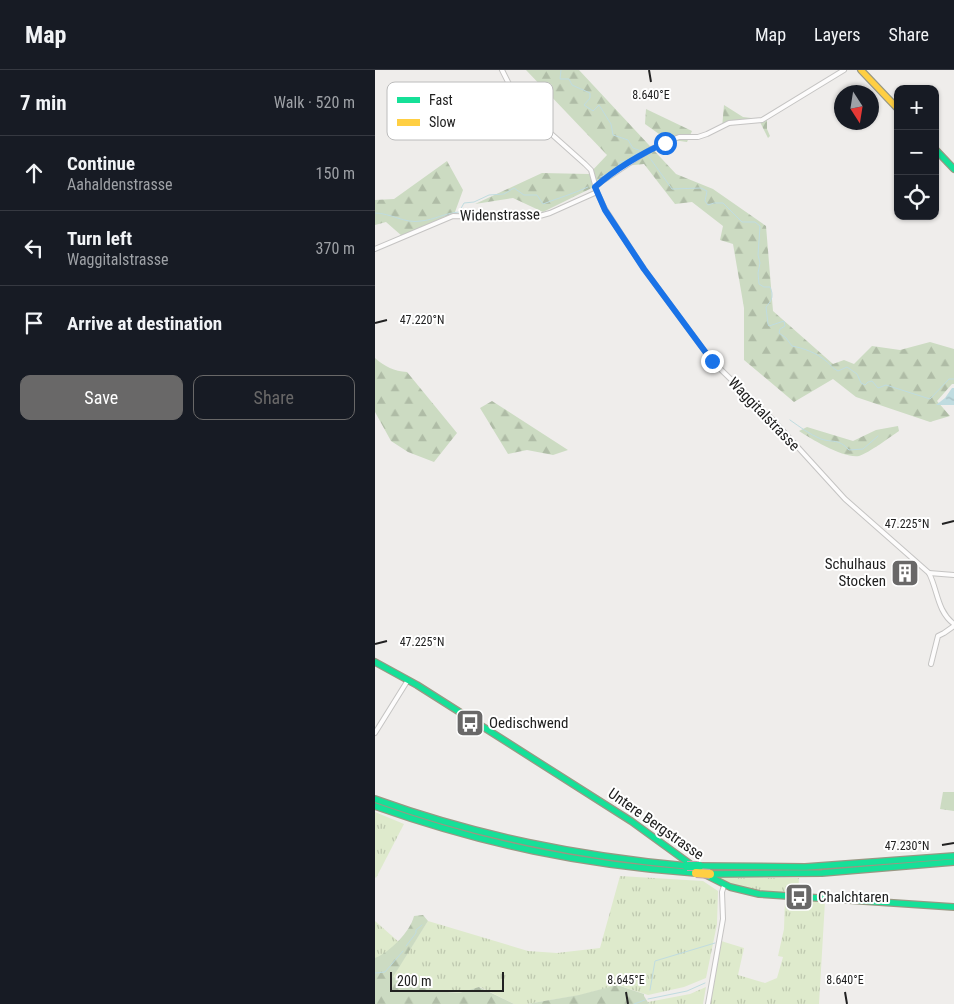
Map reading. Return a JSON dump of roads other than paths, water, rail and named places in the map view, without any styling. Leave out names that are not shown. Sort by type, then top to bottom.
[{"type":"main road","points":[[861,70],[894,105]]},
{"type":"main road","points":[[939,153],[954,169]]},
{"type":"main road","name":"Untere Bergstrasse","points":[[375,662],[408,680],[631,821],[724,886],[759,894],[954,907]]},
{"type":"main road","points":[[375,799],[443,822],[522,843],[594,856],[687,866],[710,874],[834,872],[954,862]]},
{"type":"main road","points":[[375,806],[452,832],[534,853],[613,866],[697,870],[815,866],[954,856]]},
{"type":"street","name":"Waggitalstrasse","points":[[502,70],[508,82]]},
{"type":"street","points":[[595,187],[645,153],[679,137],[697,137],[729,123],[761,120],[844,70]]},
{"type":"street","name":"Waggitalstrasse","points":[[553,135],[591,170],[595,187],[605,210],[644,269],[712,361],[774,421],[845,499],[929,573],[941,609],[954,625]]},
{"type":"street","name":"Widenstrasse","points":[[375,249],[453,216],[481,217],[515,214],[536,217],[550,213],[597,192]]},
{"type":"street","points":[[929,573],[954,575]]},
{"type":"street","points":[[931,664],[938,636],[954,625]]},
{"type":"street","points":[[375,733],[408,680]]},
{"type":"street","points":[[708,1004],[723,919],[724,886]]},
{"type":"water","points":[[954,388],[954,405],[936,405],[945,398]]},
{"type":"waterway","points":[[561,70],[560,79],[569,79],[572,85],[590,93],[590,98],[584,105],[593,111],[599,105],[611,124],[613,135],[628,140],[633,148],[644,152]]},
{"type":"waterway","points":[[600,177],[616,170],[620,162],[629,160],[640,150]]},
{"type":"waterway","points":[[647,154],[672,189],[701,188],[707,191],[705,201],[708,205],[723,203],[742,222],[755,222],[760,226],[759,284],[764,287],[770,287],[772,293],[771,300],[766,307],[768,324],[769,326],[784,321],[785,326],[780,329],[779,333],[792,346],[818,356],[838,371],[847,367],[857,374],[861,383],[865,385],[872,381],[878,388],[886,385],[930,399],[949,379],[954,379]]},
{"type":"waterway","points":[[375,213],[415,222],[459,212],[464,203],[474,202],[489,195],[504,194],[514,188],[524,195],[537,195],[543,204],[588,187]]},
{"type":"waterway","points":[[790,420],[817,437],[838,442],[849,450],[863,449],[878,436]]},
{"type":"waterway","points":[[406,946],[416,933],[416,930],[422,925]]},
{"type":"waterway","points":[[650,990],[655,961],[715,943]]},
{"type":"waterway","points":[[375,973],[385,972],[403,951]]},
{"type":"waterway","points":[[648,999],[687,991],[705,983]]},
{"type":"waterway","points":[[634,1004],[645,1000]]},
{"type":"place","name":"Schulhaus Stocken","points":[[905,573]]},
{"type":"place","name":"Oedischwend","points":[[470,723]]},
{"type":"place","name":"Chalchtaren","points":[[799,897]]}]
